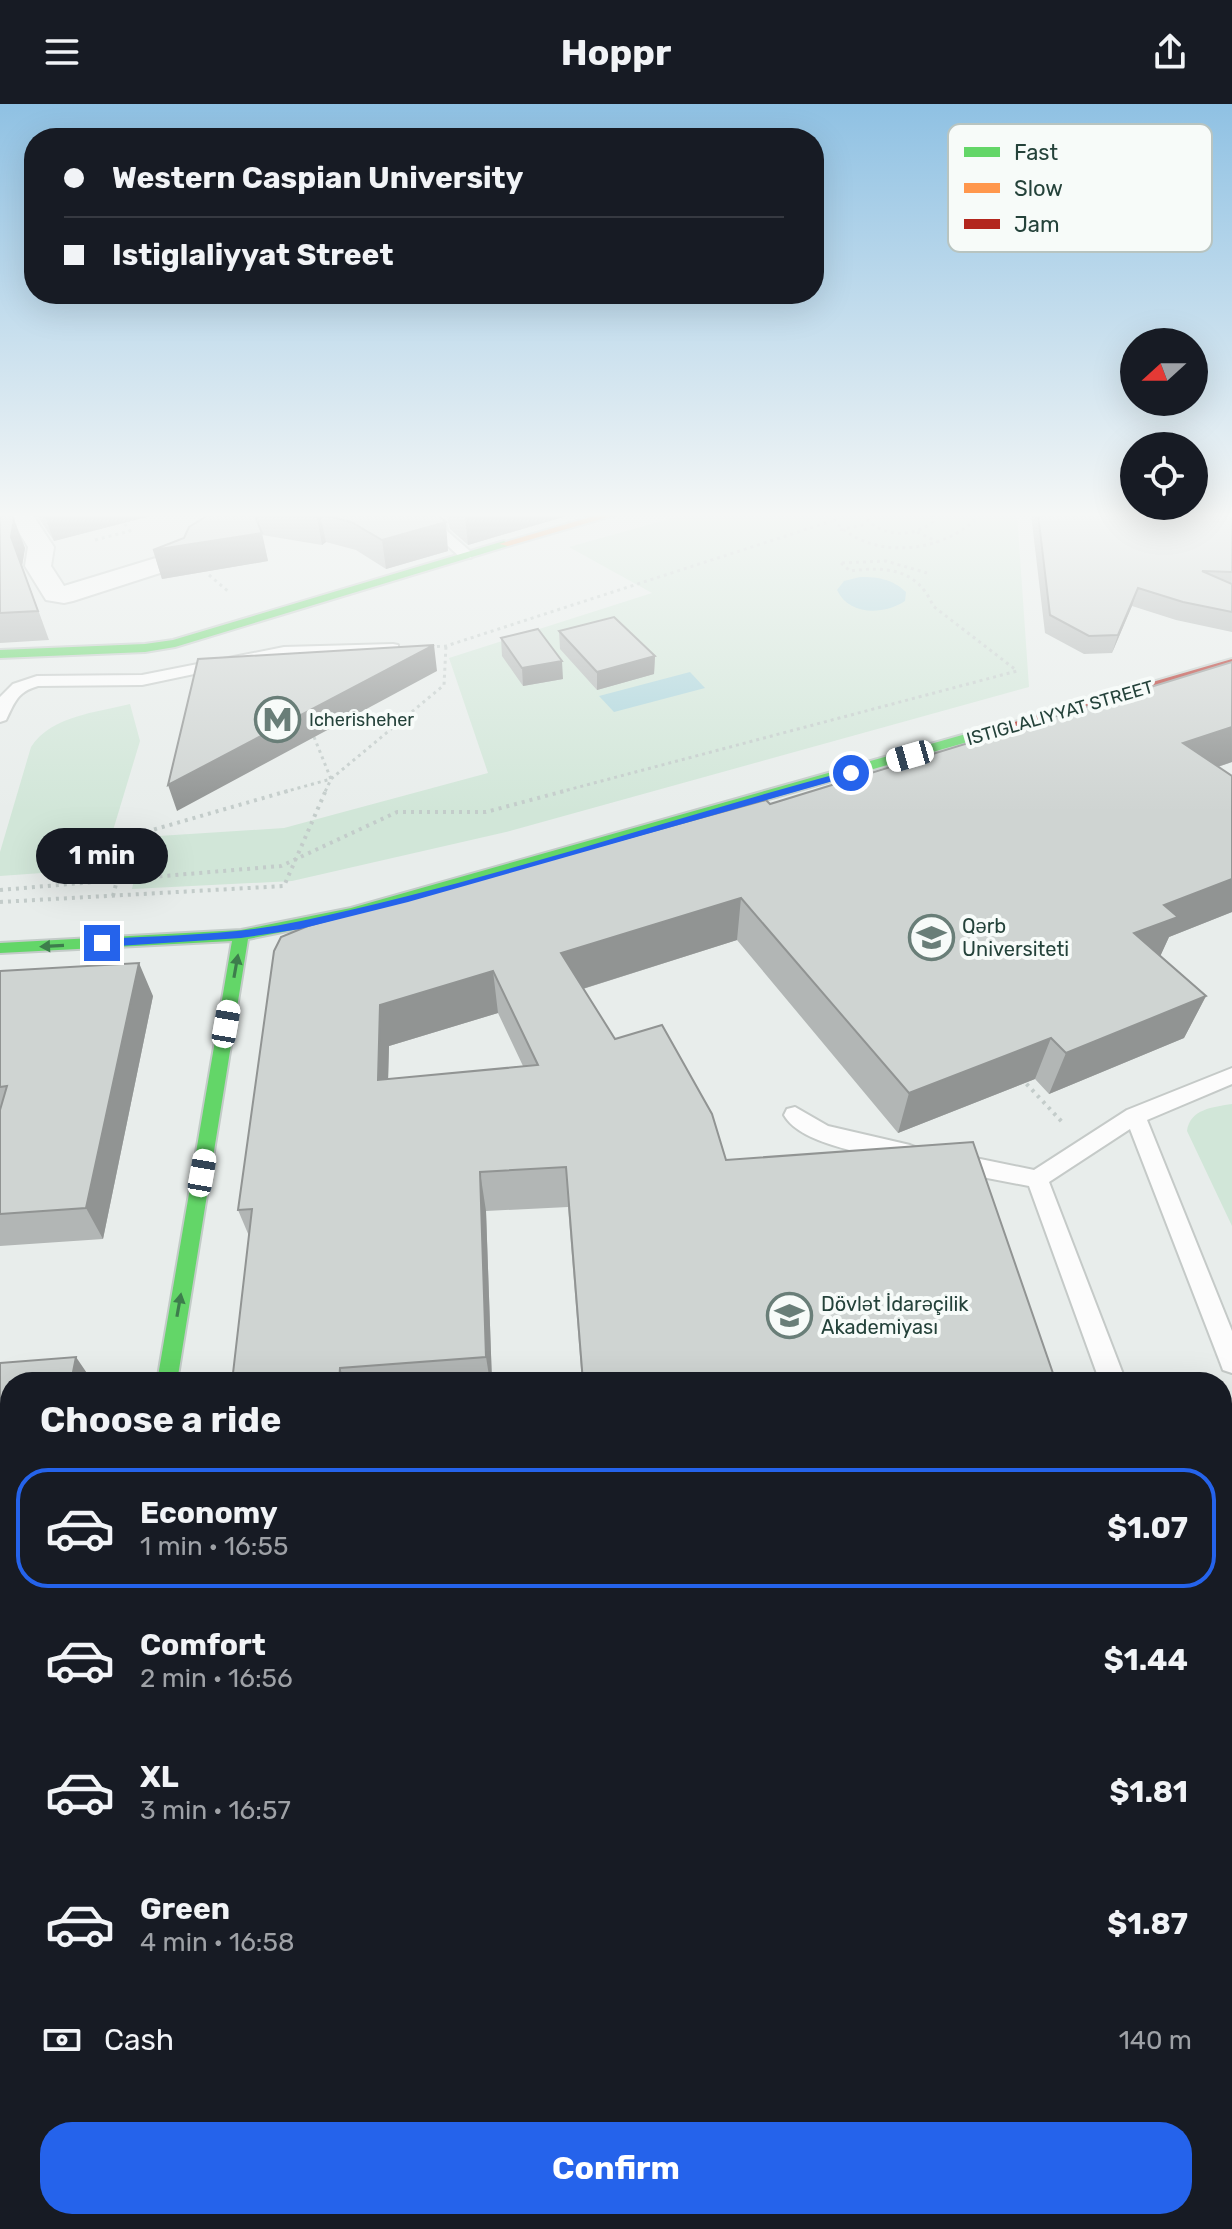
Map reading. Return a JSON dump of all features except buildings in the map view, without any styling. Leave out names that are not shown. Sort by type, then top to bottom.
[{"type":"main road","points":[[0,654],[160,647],[274,613]]},
{"type":"main road","name":"ISTIGLALIYYAT STREET","points":[[0,948],[241,935],[300,925],[405,899],[1232,663]]},
{"type":"main road","points":[[169,1372],[241,935]]},
{"type":"lane","points":[[0,717],[5,701],[18,687],[37,681],[142,680],[284,651],[397,648]]},
{"type":"lane","points":[[795,1115],[822,1133],[853,1142],[1037,1179],[1135,1116],[1232,1076]]},
{"type":"lane","points":[[1135,1116],[1232,1362]]},
{"type":"lane","points":[[1037,1179],[1109,1372]]},
{"type":"path","points":[[249,613],[255,619]]},
{"type":"path","points":[[397,648],[446,646],[547,613]]},
{"type":"path","points":[[0,890],[281,866],[397,812],[486,812],[1017,671],[942,613]]},
{"type":"path","points":[[113,896],[128,837],[331,779],[444,685],[446,646]]},
{"type":"path","points":[[0,902],[284,886],[331,779],[314,737]]},
{"type":"path","points":[[1020,1077],[1084,1146]]},
{"type":"green space","points":[[589,613],[1024,613],[1029,687],[506,832],[292,881],[132,889],[143,837],[284,828],[488,773],[449,658]]},
{"type":"green space","points":[[130,704],[140,741],[108,847],[76,850],[64,858],[56,872],[0,876],[0,852],[31,747],[40,736],[63,722]]},
{"type":"green space","points":[[1232,1104],[1232,1226],[1187,1131],[1198,1114]]},
{"type":"water","points":[[690,672],[705,688],[614,712],[599,696]]},
{"type":"traffic: fast","points":[[0,654],[145,648],[175,643],[274,613]]},
{"type":"traffic: fast","points":[[0,948],[241,935],[352,913],[980,734]]},
{"type":"traffic: fast","points":[[169,1372],[241,935]]},
{"type":"traffic: jam","points":[[980,734],[1232,663]]},
{"type":"place","name":"Icherisheher","points":[[278,720]]},
{"type":"place","name":"Qərb Universiteti","points":[[931,938]]},
{"type":"place","name":"Dövlət İdarəçilik Akademiyası","points":[[790,1315]]},
{"type":"route","points":[[102,943],[241,935],[300,925],[405,899],[851,773]]}]
